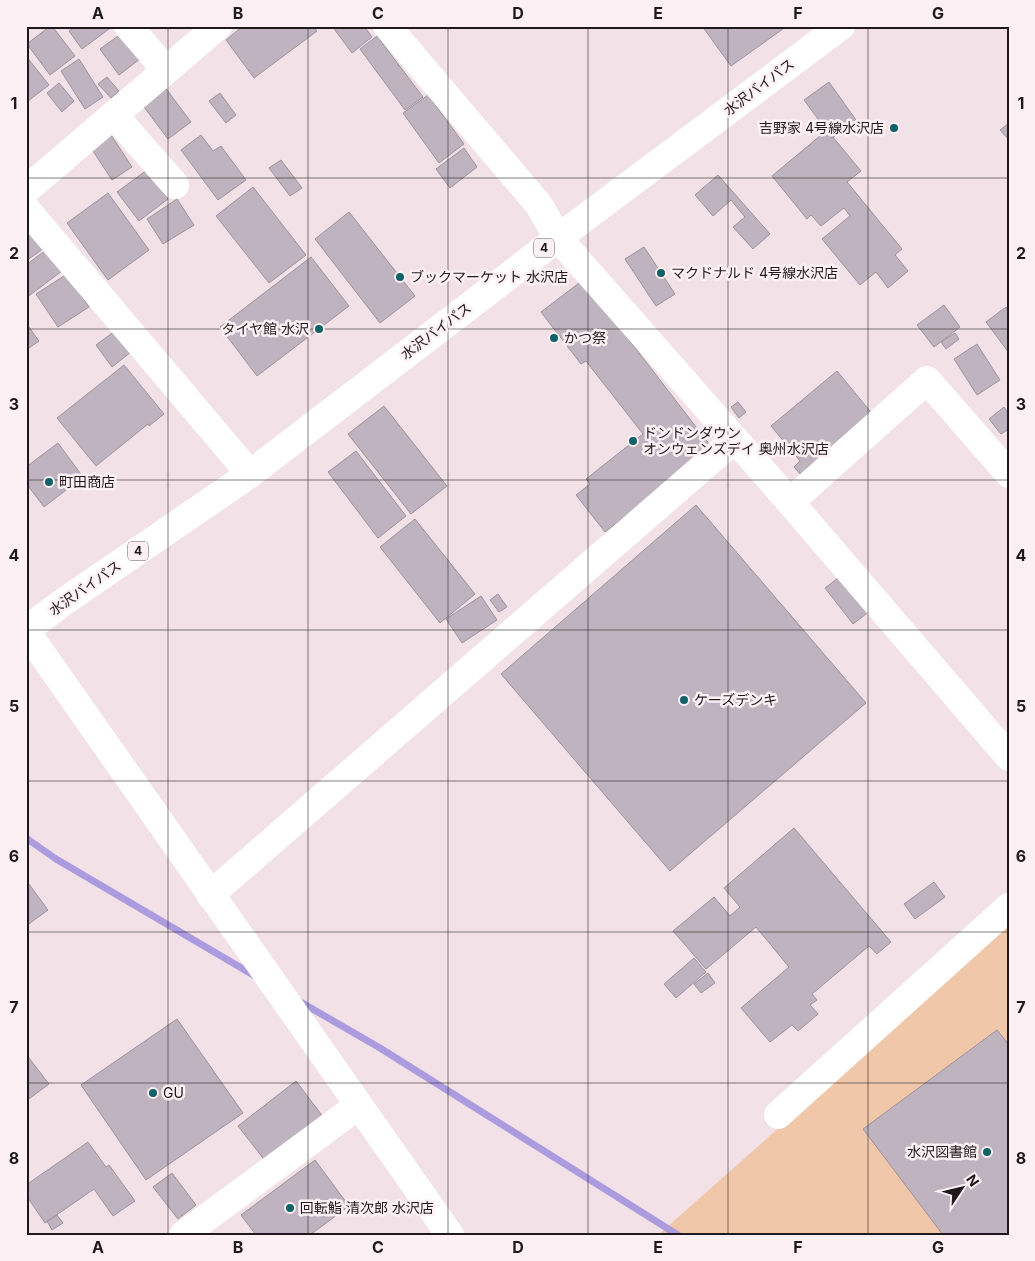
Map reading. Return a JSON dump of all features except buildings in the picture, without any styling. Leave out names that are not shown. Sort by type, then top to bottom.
[{"type":"main road","points":[[128,26],[166,70]]},
{"type":"main road","points":[[26,190],[218,26]]},
{"type":"main road","points":[[387,26],[539,205],[558,238],[790,502],[1009,757]]},
{"type":"main road","name":"水沢バイパス","points":[[26,630],[250,474],[558,238],[841,26]]},
{"type":"main road","points":[[114,115],[175,185]]},
{"type":"main road","points":[[26,209],[250,474]]},
{"type":"main road","points":[[790,502],[927,380],[1009,474]]},
{"type":"main road","points":[[210,895],[734,440]]},
{"type":"main road","points":[[26,630],[450,1235]]},
{"type":"main road","points":[[778,1115],[1009,907]]},
{"type":"main road","points":[[184,1235],[359,1105]]},
{"type":"shaded area","points":[[1009,924],[1009,1235],[658,1235]]},
{"type":"waterway","points":[[26,838],[56,859],[255,976]]},
{"type":"waterway","points":[[297,1000],[380,1048],[678,1235]]},
{"type":"place","name":"吉野家 4号線水沢店","points":[[894,128]]},
{"type":"place","name":"マクドナルド 4号線水沢店","points":[[661,273]]},
{"type":"place","name":"ブックマーケット 水沢店","points":[[400,277]]},
{"type":"place","name":"タイヤ館 水沢","points":[[319,329]]},
{"type":"place","name":"かつ祭","points":[[554,338]]},
{"type":"place","name":"ドンドンダウン オンウェンズデイ 奥州水沢店","points":[[633,441]]},
{"type":"place","name":"町田商店","points":[[49,482]]},
{"type":"place","name":"ケーズデンキ","points":[[684,700]]},
{"type":"place","name":"GU","points":[[153,1093]]},
{"type":"place","name":"水沢図書館","points":[[987,1152]]},
{"type":"place","name":"回転鮨 清次郎 水沢店","points":[[290,1208]]}]
